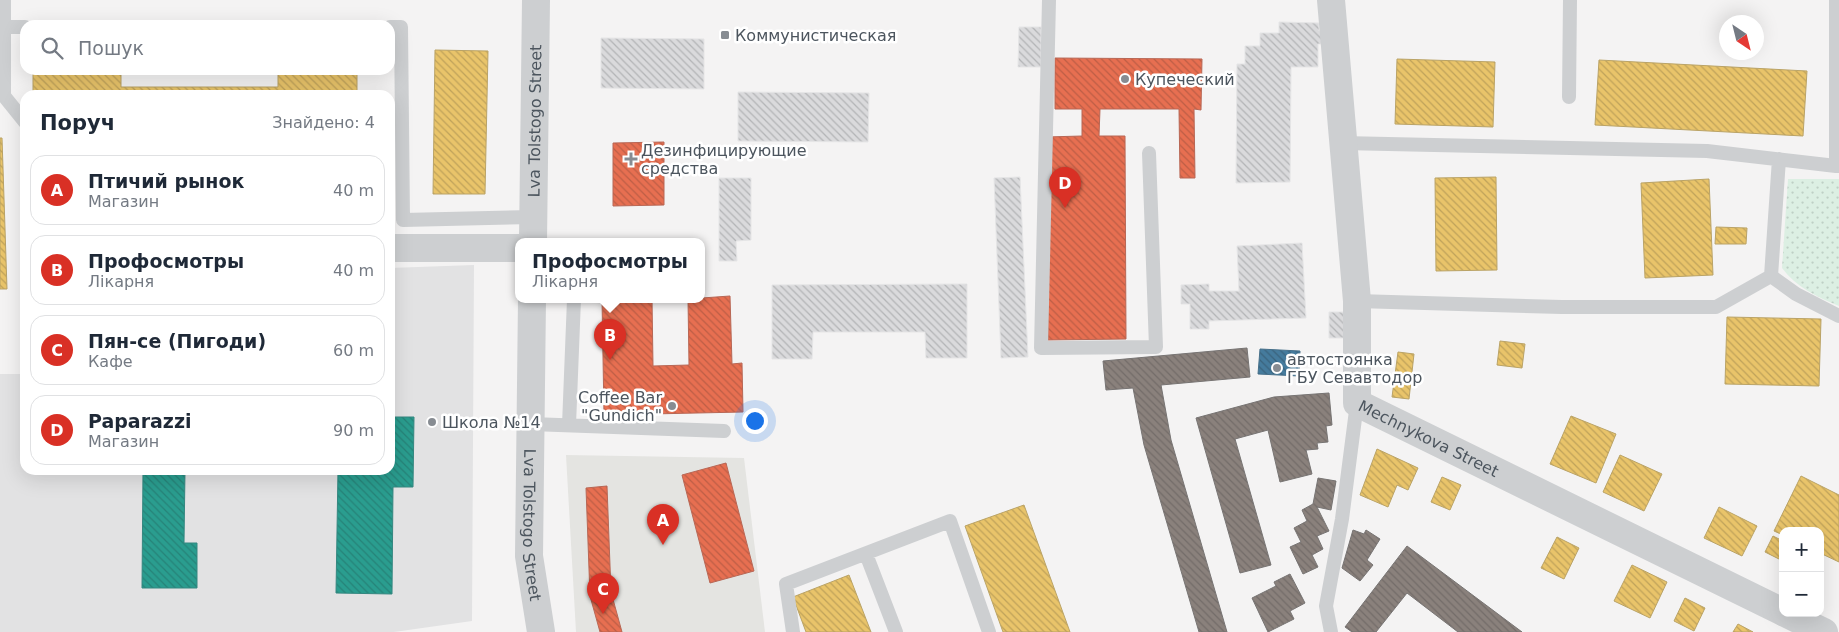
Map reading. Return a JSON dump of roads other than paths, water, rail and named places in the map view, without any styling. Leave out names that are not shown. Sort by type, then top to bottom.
[{"type":"street","name":"Lva Tolstogo Street","points":[[533,229],[536,0]]},
{"type":"street","name":"Mechnykova Street","points":[[1331,0],[1357,301],[1357,403],[1779,611]]},
{"type":"street","points":[[395,248],[515,248]]},
{"type":"street","name":"Lva Tolstogo Street","points":[[532,303],[529,556],[540,632]]},
{"type":"street","name":"Mechnykova Street","points":[[1792,617],[1824,632]]},
{"type":"lane","points":[[4,0],[4,96],[20,116]]},
{"type":"lane","points":[[1049,0],[1041,348],[1156,347],[1149,153]]},
{"type":"lane","points":[[1569,97],[1570,0]]},
{"type":"lane","points":[[1342,142],[1707,151],[1838,166],[1836,0]]},
{"type":"lane","points":[[4,27],[20,27]]},
{"type":"lane","points":[[395,27],[401,27],[396,162],[403,220],[533,229]]},
{"type":"lane","points":[[1771,276],[1779,160]]},
{"type":"lane","points":[[1357,301],[1562,307],[1716,307],[1771,276]]},
{"type":"lane","points":[[1771,276],[1796,294],[1839,316]]},
{"type":"lane","points":[[569,425],[574,303]]},
{"type":"lane","points":[[1331,632],[1326,606],[1342,519],[1357,403]]},
{"type":"lane","points":[[531,424],[724,430]]},
{"type":"lane","points":[[793,632],[786,584],[950,521],[989,632]]},
{"type":"lane","points":[[866,554],[896,632]]},
{"type":"place","name":"Коммунистическая","points":[[725,35]]},
{"type":"place","name":"Купеческий","points":[[1125,79]]},
{"type":"place","name":"Дезинфицирующие средства","points":[[631,159]]},
{"type":"place","name":"Paparazzi","points":[[1065,208]]},
{"type":"place","name":"Профосмотры","points":[[610,360]]},
{"type":"place","name":"автостоянка ГБУ Севавтодор","points":[[1277,368]]},
{"type":"place","name":"Coffee Bar \"Gundich\"","points":[[672,406]]},
{"type":"place","name":"Школа №14","points":[[432,422]]},
{"type":"place","name":"Птичий рынок","points":[[663,545]]},
{"type":"place","name":"Пян-се (Пигоди)","points":[[603,614]]}]
